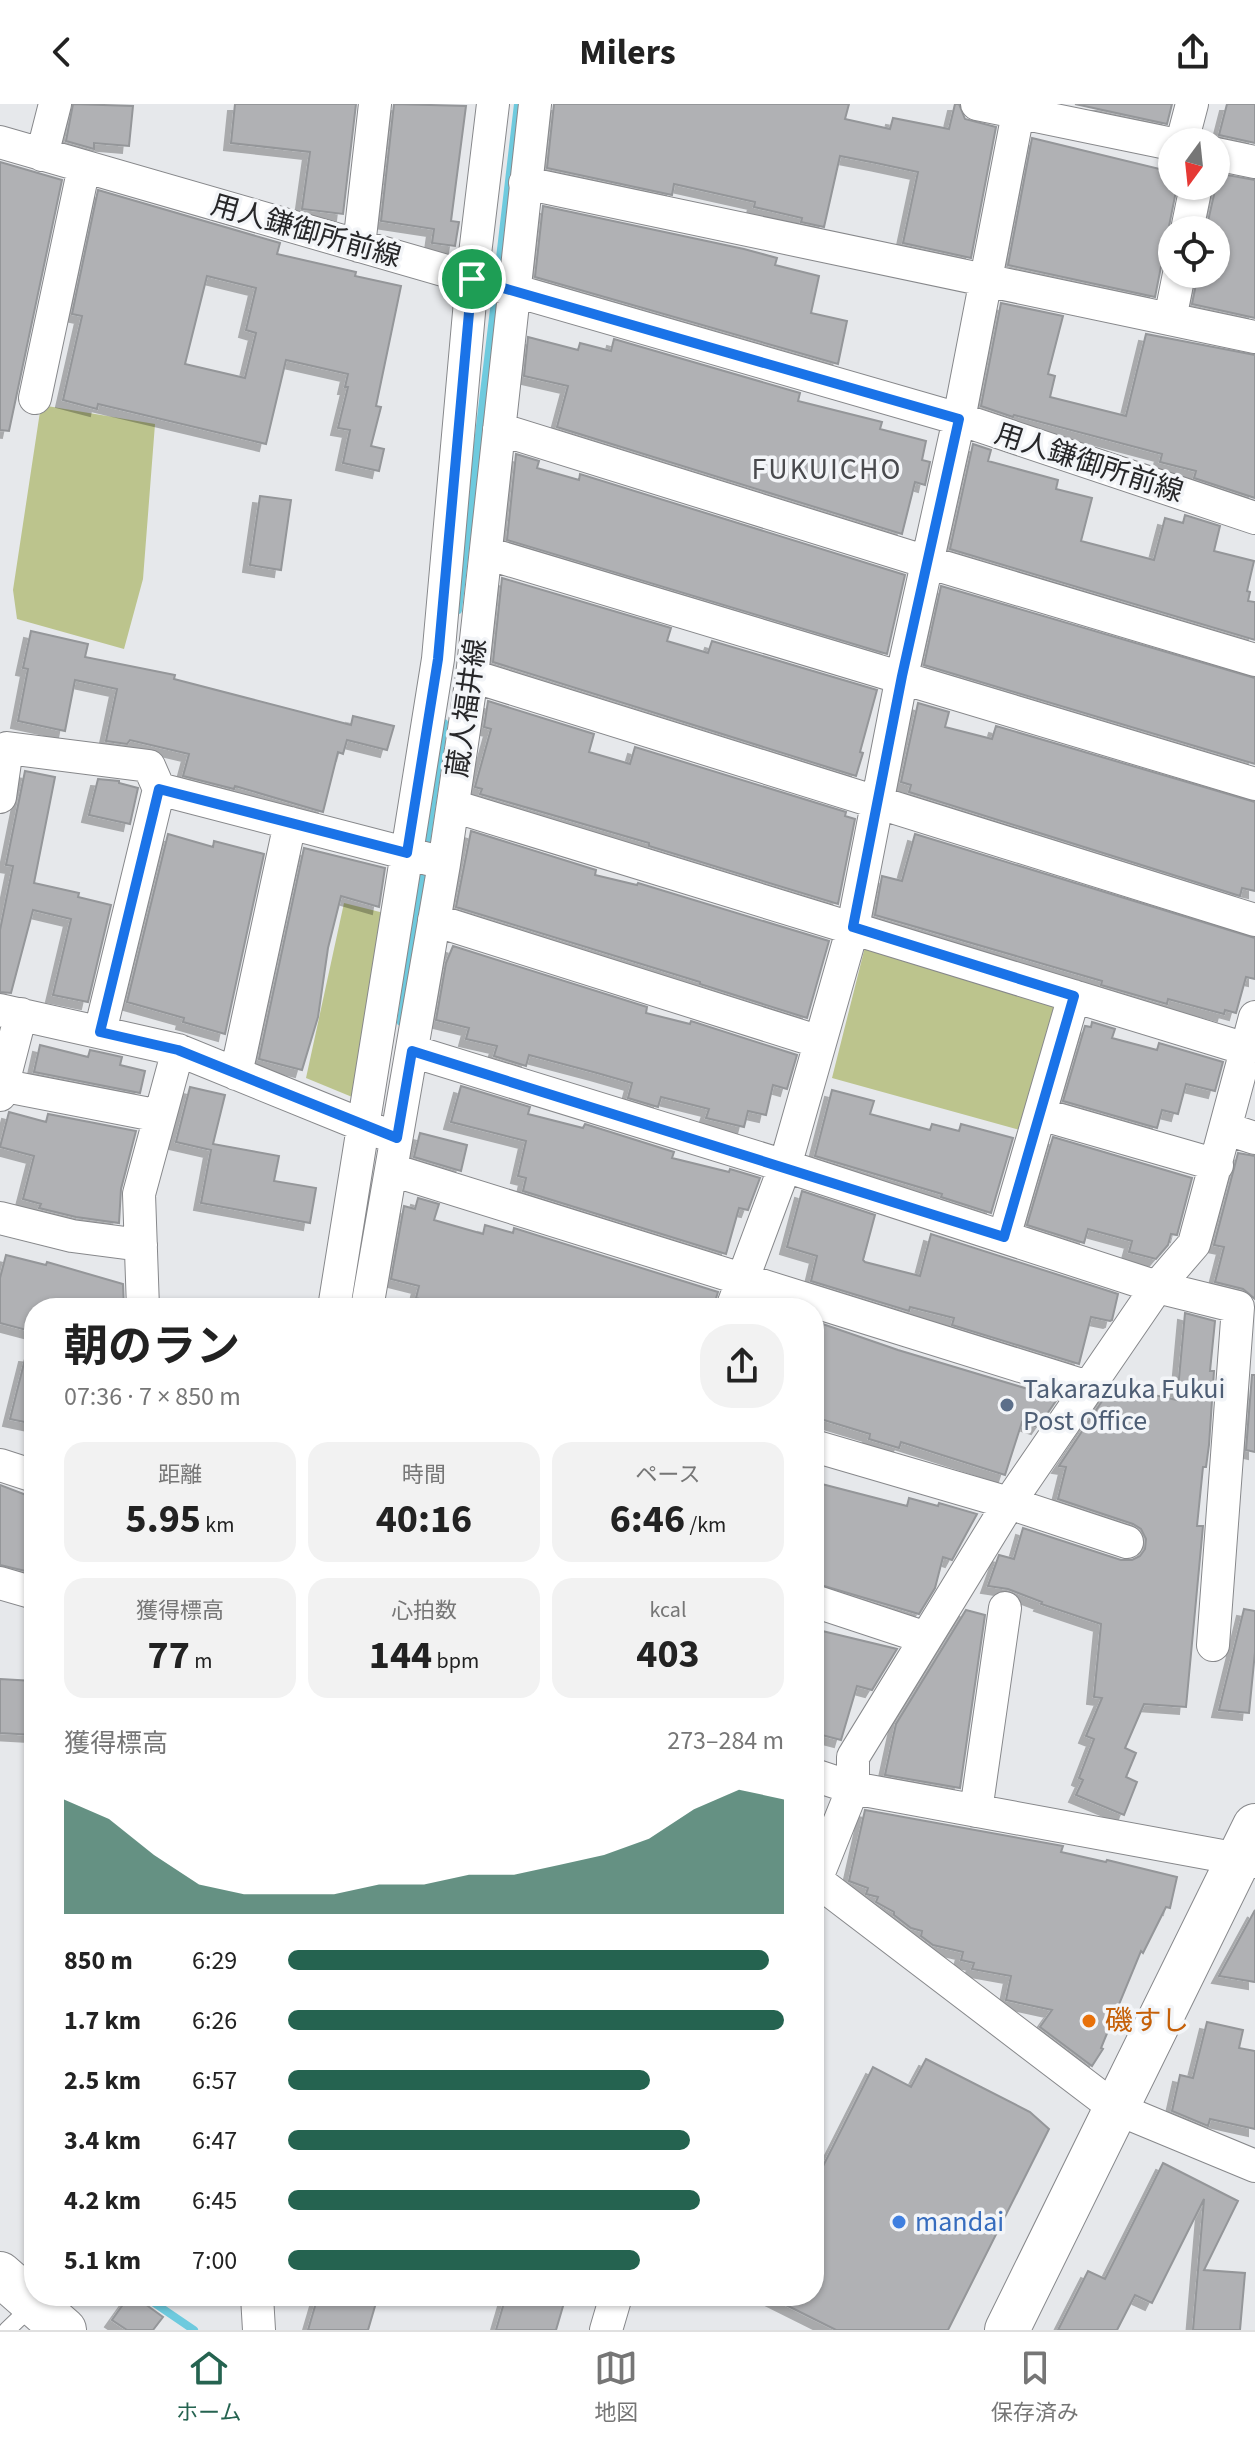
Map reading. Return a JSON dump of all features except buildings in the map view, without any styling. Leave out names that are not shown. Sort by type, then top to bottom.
[{"type":"main road","points":[[1007,2330],[1115,2108],[1250,1849]]},
{"type":"main road","points":[[0,2274],[35,2321]]},
{"type":"street","points":[[42,155],[55,104]]},
{"type":"street","points":[[359,246],[375,104]]},
{"type":"street","points":[[336,1298],[364,1126],[426,859],[438,659],[472,279],[493,104]]},
{"type":"street","name":"蔵人福井線","points":[[369,1298],[434,920],[426,859],[453,806],[472,676],[535,104]]},
{"type":"street","points":[[977,104],[1036,112],[1158,141]]},
{"type":"street","points":[[1186,128],[1192,104]]},
{"type":"street","points":[[392,1170],[737,1294],[785,1166],[853,927],[902,676],[986,281],[1036,112]]},
{"type":"street","name":"用人鎌御所前線","points":[[0,142],[959,419],[1255,518]]},
{"type":"street","points":[[1230,157],[1255,162]]},
{"type":"street","points":[[35,398],[84,167]]},
{"type":"street","points":[[525,183],[1255,337]]},
{"type":"street","points":[[1170,319],[1176,288]]},
{"type":"street","points":[[499,429],[1255,660]]},
{"type":"street","points":[[486,553],[1255,784]]},
{"type":"street","points":[[472,676],[1255,920]]},
{"type":"street","points":[[0,797],[7,748],[149,766],[159,789],[100,1032]]},
{"type":"street","points":[[159,789],[426,859]]},
{"type":"street","points":[[453,806],[1246,1049]]},
{"type":"street","points":[[236,1074],[290,823]]},
{"type":"street","points":[[434,920],[820,1042]]},
{"type":"street","points":[[1004,1237],[1074,996]]},
{"type":"street","points":[[160,1116],[1,1088],[11,1012],[178,1050],[397,1138]]},
{"type":"street","points":[[824,1857],[853,1788],[853,1757],[1009,1503],[1157,1287],[1194,1244],[1217,1165],[1241,1133],[1246,1049],[1255,1017]]},
{"type":"street","points":[[143,1298],[139,1194],[178,1050]]},
{"type":"street","points":[[412,1051],[785,1166],[1157,1287],[1238,1307],[1213,1645]]},
{"type":"street","points":[[1040,1114],[1217,1165]]},
{"type":"street","points":[[0,1218],[72,1236],[141,1245]]},
{"type":"street","points":[[824,1317],[1088,1387]]},
{"type":"street","points":[[824,1449],[1009,1503],[1127,1542]]},
{"type":"street","points":[[0,1465],[24,1473]]},
{"type":"street","points":[[0,1583],[24,1590]]},
{"type":"street","points":[[824,1604],[926,1638]]},
{"type":"street","points":[[976,1811],[1005,1608]]},
{"type":"street","points":[[824,1778],[853,1788],[976,1811],[1250,1849]]},
{"type":"street","points":[[824,1886],[1115,2108],[1255,2166]]},
{"type":"street","points":[[258,2306],[259,2330]]},
{"type":"street","points":[[606,2330],[613,2306]]},
{"type":"green space","points":[[41,405],[155,424],[143,579],[124,649],[17,619],[13,590]]},
{"type":"green space","points":[[344,903],[388,914],[357,1099],[306,1078]]},
{"type":"green space","points":[[865,947],[1062,1001],[1023,1131],[832,1078]]},
{"type":"waterway","points":[[500,258],[518,104]]},
{"type":"waterway","points":[[458,610],[495,301]]},
{"type":"waterway","points":[[425,852],[444,723]]},
{"type":"waterway","points":[[401,1022],[423,865]]},
{"type":"waterway","points":[[159,2306],[194,2330]]},
{"type":"place","name":"Takarazuka Fukui Post Office","points":[[1007,1405]]},
{"type":"place","name":"磯すし","points":[[1089,2021]]},
{"type":"place","name":"mandai","points":[[899,2222]]},
{"type":"district","name":"FUKUICHO","points":[[827,469]]},
{"type":"route","points":[[472,279],[959,419],[902,676],[853,927],[1074,996],[1004,1237],[412,1051],[397,1138],[178,1050],[100,1032],[159,789],[407,853],[438,659],[472,279]]}]
